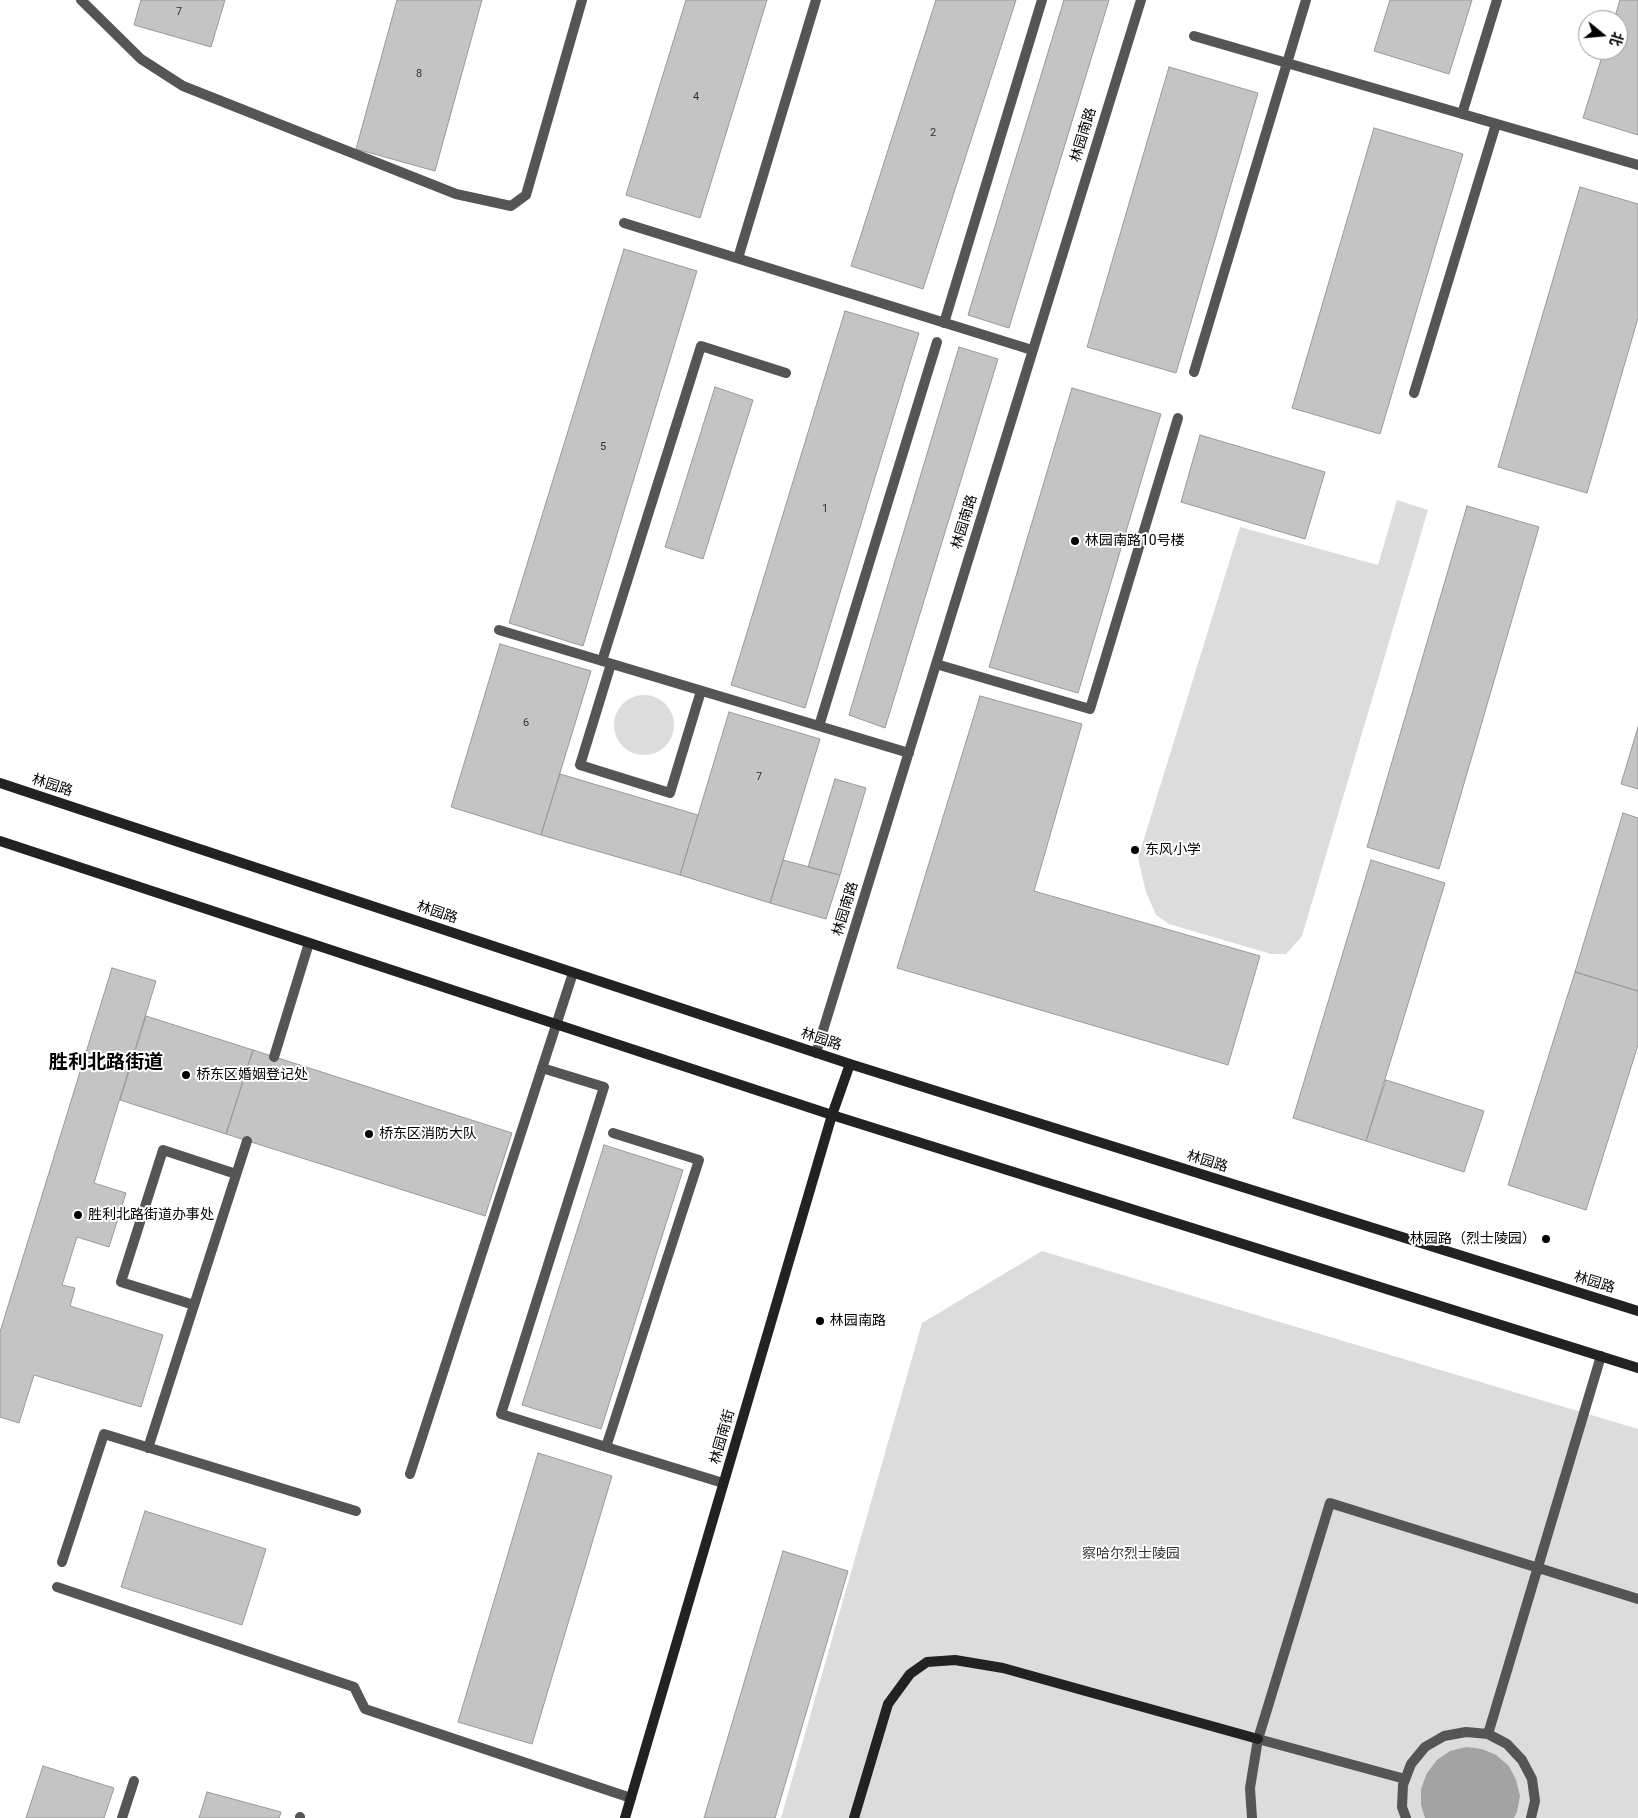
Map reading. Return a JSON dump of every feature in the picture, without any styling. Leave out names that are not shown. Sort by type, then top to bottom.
[{"type":"main road","name":"林园路","points":[[0,783],[850,1064],[1638,1311]]},
{"type":"main road","points":[[0,841],[832,1115],[1638,1368]]},
{"type":"main road","name":"林园南街","points":[[625,1818],[832,1115],[850,1064]]},
{"type":"main road","points":[[854,1818],[888,1704],[910,1674],[927,1662],[955,1660],[1003,1668],[1258,1739]]},
{"type":"street","points":[[80,0],[141,59],[183,86],[456,194],[511,206],[526,195],[582,0]]},
{"type":"street","points":[[738,258],[816,0]]},
{"type":"street","points":[[944,323],[1042,0]]},
{"type":"street","name":"林园南路","points":[[816,1053],[1140,0]]},
{"type":"street","points":[[1194,372],[1306,0]]},
{"type":"street","points":[[1462,114],[1497,0]]},
{"type":"street","points":[[1194,36],[1638,165]]},
{"type":"street","points":[[1414,393],[1496,124]]},
{"type":"street","points":[[624,223],[1032,350]]},
{"type":"street","points":[[819,726],[937,342]]},
{"type":"street","points":[[702,691],[670,793],[580,765],[606,662],[701,346],[786,373]]},
{"type":"street","points":[[936,664],[1090,709],[1178,418]]},
{"type":"street","points":[[499,630],[909,753]]},
{"type":"street","points":[[274,1057],[309,943]]},
{"type":"street","points":[[410,1474],[573,973]]},
{"type":"street","points":[[542,1068],[604,1087],[501,1414],[723,1483]]},
{"type":"street","points":[[606,1447],[700,1160],[613,1133]]},
{"type":"street","points":[[148,1448],[247,1140]]},
{"type":"street","points":[[194,1305],[121,1282],[163,1150],[236,1174]]},
{"type":"street","points":[[1488,1734],[1601,1356]]},
{"type":"street","points":[[62,1562],[104,1434],[356,1511]]},
{"type":"street","points":[[1252,1818],[1250,1788],[1258,1739],[1330,1503],[1638,1599]]},
{"type":"street","points":[[57,1587],[354,1687],[365,1709],[631,1798]]},
{"type":"street","points":[[1406,1818],[1402,1807],[1403,1785],[1411,1764],[1425,1747],[1444,1736],[1466,1732],[1488,1734],[1507,1744],[1522,1760],[1532,1779],[1535,1801],[1531,1818]]},
{"type":"street","points":[[1258,1739],[1405,1779]]},
{"type":"street","points":[[122,1818],[134,1781]]},
{"type":"green space","points":[[1397,500],[1428,510],[1302,936],[1286,954],[1271,954],[1169,924],[1156,915],[1146,892],[1138,858],[1240,527],[1378,565]]},
{"type":"green space","points":[[644,695],[660,700],[665,704],[669,709],[674,725],[669,741],[665,746],[660,750],[644,755],[628,750],[623,746],[619,741],[614,725],[619,709],[623,704],[628,700]]},
{"type":"green space","name":"察哈尔烈士陵园","points":[[1042,1251],[1638,1429],[1638,1818],[781,1818],[922,1323]]},
{"type":"shaded area","points":[[1466,1747],[1482,1749],[1496,1755],[1509,1766],[1516,1780],[1520,1796],[1514,1818],[1425,1818],[1421,1805],[1421,1789],[1427,1773],[1437,1760],[1450,1751]]},
{"type":"building","points":[[141,0],[225,0],[211,47],[134,25]]},
{"type":"building","points":[[397,0],[482,0],[435,171],[356,149]]},
{"type":"building","points":[[686,0],[767,0],[700,218],[626,195]]},
{"type":"building","points":[[936,0],[1016,0],[923,289],[851,266]]},
{"type":"building","points":[[1064,0],[1109,0],[1009,328],[968,315]]},
{"type":"building","points":[[1390,0],[1472,0],[1449,74],[1374,51]]},
{"type":"building","points":[[1620,0],[1638,0],[1638,135],[1583,118],[1601,60],[1628,60],[1628,10],[1617,10]]},
{"type":"building","points":[[1169,67],[1258,93],[1176,373],[1087,347]]},
{"type":"building","points":[[1374,128],[1463,154],[1380,434],[1292,408]]},
{"type":"building","points":[[1580,187],[1638,204],[1638,318],[1587,493],[1498,467]]},
{"type":"building","points":[[624,249],[697,271],[583,646],[509,623]]},
{"type":"building","points":[[845,311],[919,333],[805,708],[731,685]]},
{"type":"building","points":[[959,347],[998,359],[885,728],[849,715]]},
{"type":"building","points":[[715,387],[753,400],[703,559],[665,547]]},
{"type":"building","name":"林园南路10号楼","points":[[1072,388],[1161,414],[1078,693],[989,667]]},
{"type":"building","points":[[1200,435],[1325,472],[1305,539],[1181,502]]},
{"type":"building","points":[[1467,506],[1539,527],[1439,869],[1367,847]]},
{"type":"building","points":[[500,644],[591,671],[541,835],[451,807]]},
{"type":"building","points":[[980,696],[1082,724],[1034,891],[1260,956],[1228,1065],[897,968]]},
{"type":"building","points":[[729,712],[820,739],[770,903],[680,875]]},
{"type":"building","points":[[1638,727],[1638,789],[1621,784]]},
{"type":"building","points":[[560,774],[698,815],[680,875],[541,835]]},
{"type":"building","points":[[835,779],[866,788],[840,875],[808,867]]},
{"type":"building","points":[[1623,813],[1638,818],[1638,991],[1575,972]]},
{"type":"building","points":[[783,860],[840,875],[826,919],[770,903]]},
{"type":"building","points":[[1371,860],[1445,883],[1366,1141],[1293,1118]]},
{"type":"building","name":"胜利北路街道办事处","points":[[112,968],[156,981],[94,1183],[126,1193],[109,1247],[77,1237],[62,1285],[75,1288],[70,1306],[163,1335],[141,1407],[34,1375],[19,1423],[0,1417],[0,1332]]},
{"type":"building","points":[[1575,972],[1638,991],[1638,1045],[1586,1210],[1508,1185]]},
{"type":"building","name":"桥东区婚姻登记处","points":[[146,1016],[253,1050],[226,1134],[120,1100]]},
{"type":"building","name":"桥东区消防大队","points":[[253,1050],[512,1133],[485,1216],[226,1134]]},
{"type":"building","points":[[1386,1080],[1484,1111],[1464,1172],[1366,1141]]},
{"type":"building","points":[[604,1145],[683,1170],[601,1429],[522,1405]]},
{"type":"building","points":[[538,1453],[612,1476],[532,1744],[458,1722]]},
{"type":"building","points":[[145,1511],[266,1549],[242,1625],[121,1587]]},
{"type":"building","points":[[783,1551],[848,1571],[775,1818],[704,1818]]},
{"type":"building","points":[[43,1766],[114,1788],[104,1818],[26,1818]]},
{"type":"building","points":[[207,1792],[281,1812],[279,1818],[199,1818]]},
{"type":"place","name":"林园南路10号楼","points":[[1075,541]]},
{"type":"place","name":"东风小学","points":[[1135,850]]},
{"type":"place","name":"桥东区婚姻登记处","points":[[186,1075]]},
{"type":"place","name":"桥东区消防大队","points":[[369,1134]]},
{"type":"place","name":"胜利北路街道办事处","points":[[78,1215]]},
{"type":"place","name":"林园路（烈士陵园）","points":[[1546,1239]]},
{"type":"place","name":"林园南路","points":[[820,1321]]},
{"type":"district","name":"胜利北路街道","points":[[106,1063]]}]
